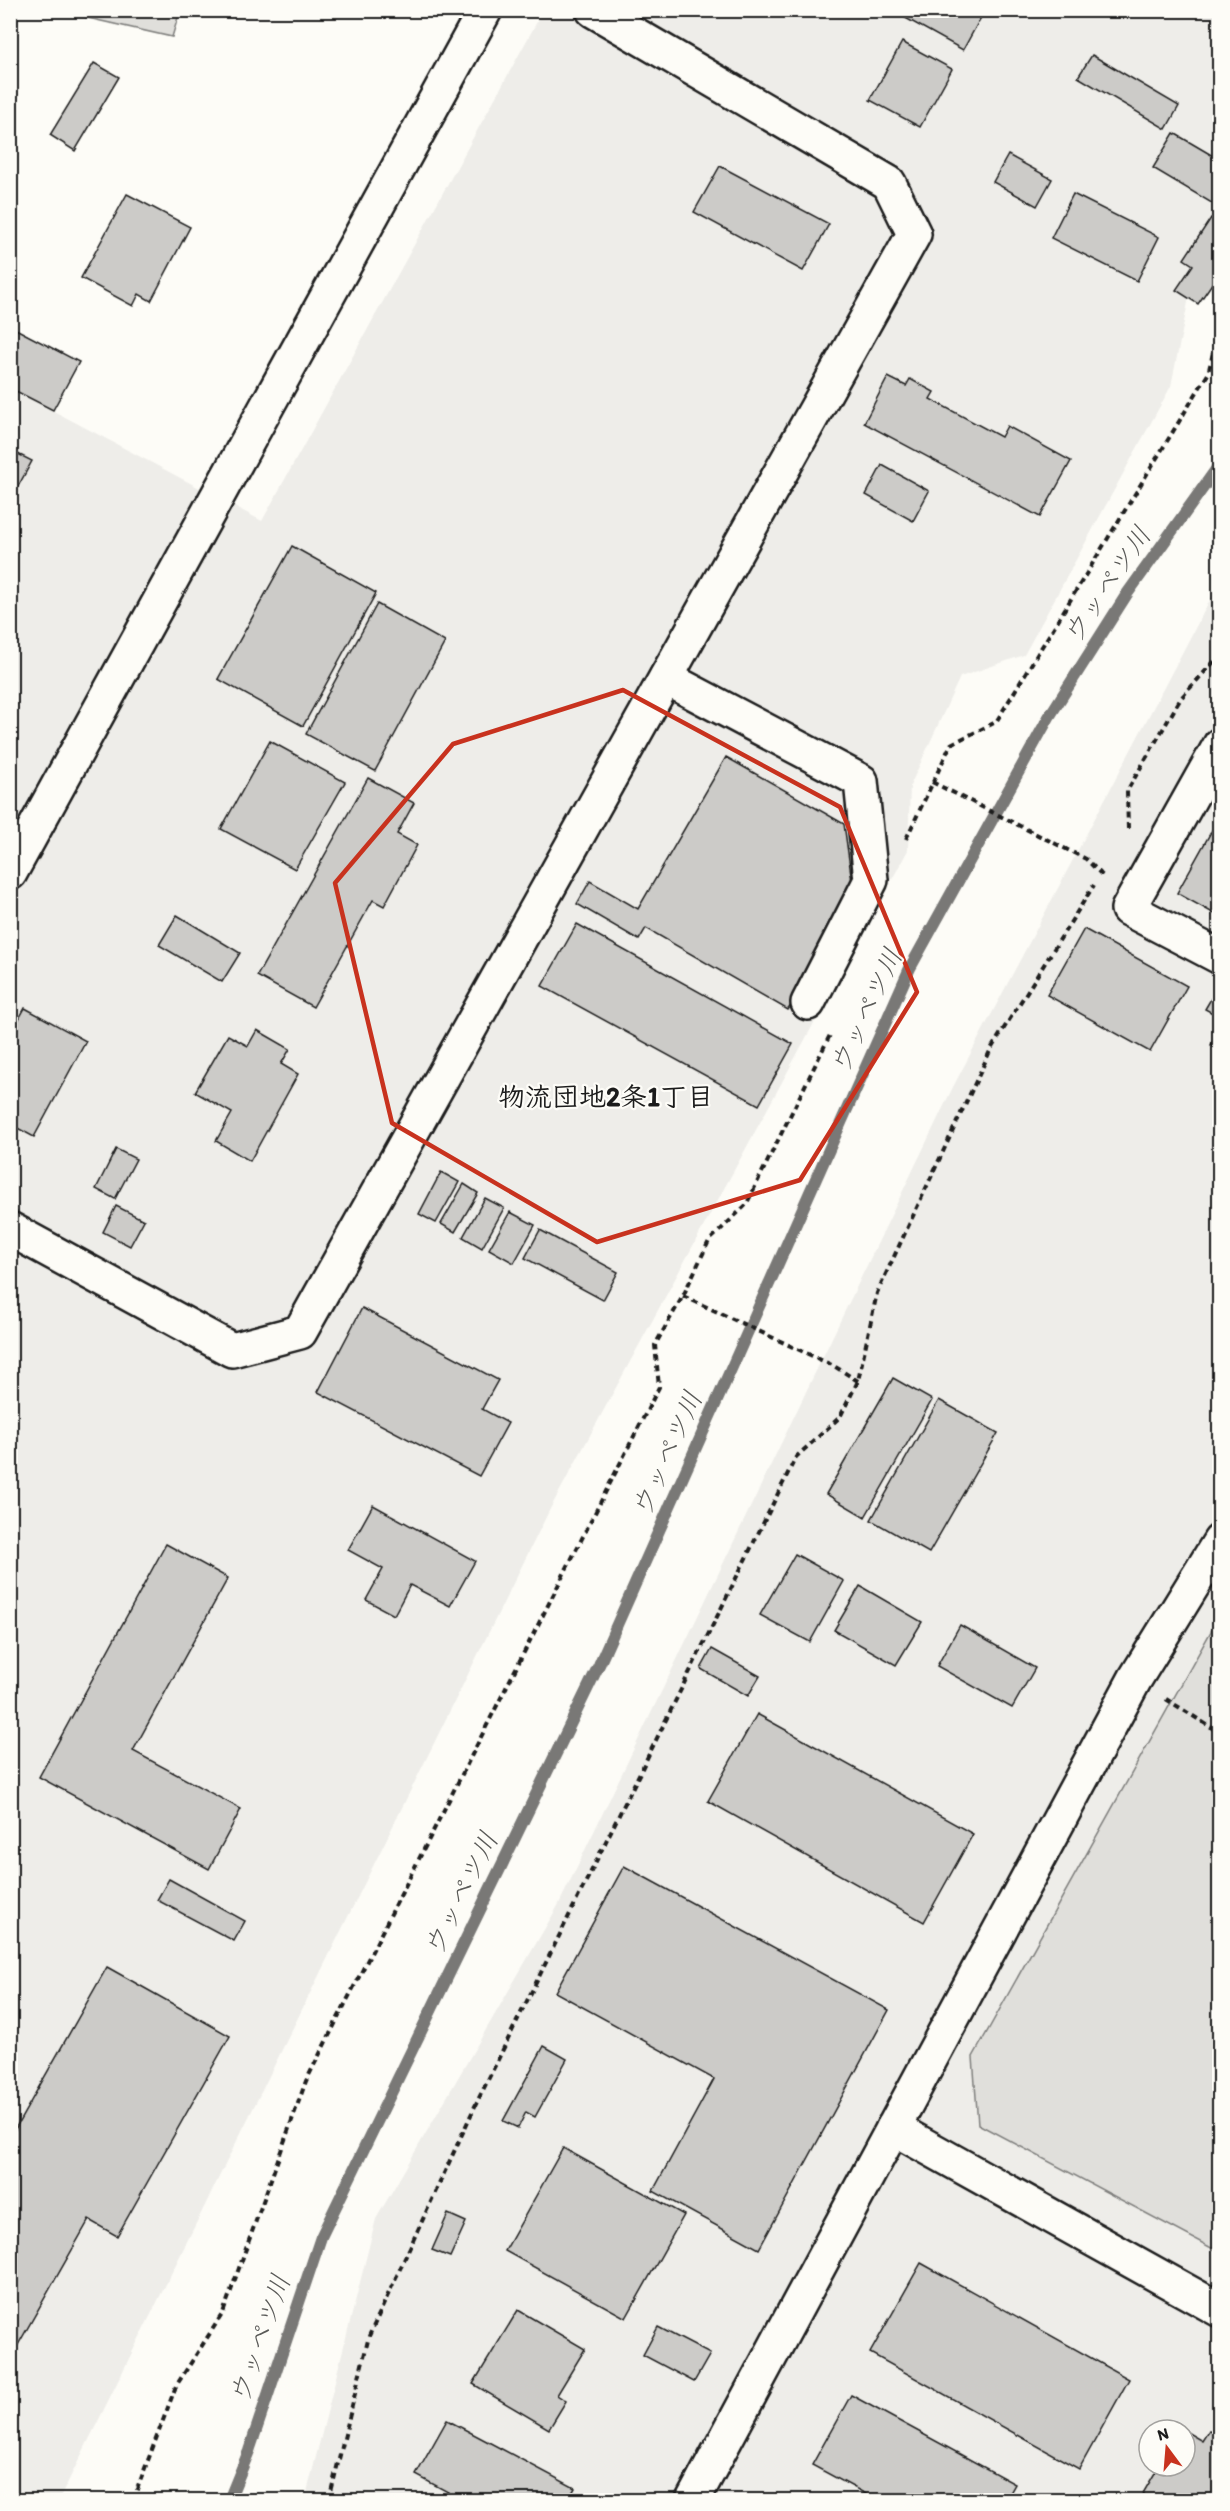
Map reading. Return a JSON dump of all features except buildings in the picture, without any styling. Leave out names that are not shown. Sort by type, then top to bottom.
[{"type":"street","points":[[10,873],[485,10]]},
{"type":"street","points":[[10,1229],[232,1350],[300,1332],[914,234],[889,183],[593,10]]},
{"type":"street","points":[[666,678],[861,781],[871,880],[808,1003]]},
{"type":"street","points":[[1220,745],[1128,909],[1220,957]]},
{"type":"street","points":[[693,2500],[1135,1679],[1220,1540]]},
{"type":"street","points":[[893,2128],[1220,2310]]},
{"type":"path","points":[[905,841],[951,744],[996,722],[1208,375],[1220,323]]},
{"type":"path","points":[[1122,838],[1128,829],[1127,791],[1181,699],[1220,655]]},
{"type":"path","points":[[932,782],[1086,859],[1101,874]]},
{"type":"path","points":[[329,2500],[369,2336],[476,2104],[796,1457],[840,1417],[858,1381],[877,1293],[991,1049],[1106,865]]},
{"type":"path","points":[[133,2500],[176,2386],[224,2313],[306,2081],[658,1387],[655,1345],[683,1296],[709,1241],[746,1205],[836,1025]]},
{"type":"path","points":[[683,1296],[834,1366],[858,1381]]},
{"type":"path","points":[[1135,1679],[1220,1733]]},
{"type":"highlighted area","points":[[623,690],[840,807],[917,992],[800,1180],[597,1242],[392,1123],[335,883],[453,744]]},
{"type":"shaded area","points":[[180,10],[172,37],[57,11]]},
{"type":"shaded area","points":[[543,11],[1219,11],[1219,246],[1195,268],[1171,386],[1024,655],[960,677],[910,786],[908,850],[550,1509],[59,2500],[31,2500],[10,2489],[10,388],[262,521]]},
{"type":"shaded area","points":[[1219,583],[1219,2500],[305,2500],[376,2219],[559,1904],[953,1087]]},
{"type":"shaded area","points":[[1219,1617],[1219,2252],[978,2124],[973,2057]]},
{"type":"waterway","name":"ウッペツ川","points":[[229,2500],[249,2451],[321,2237],[599,1665],[910,968],[1049,717],[1127,594],[1220,464]]},
{"type":"district","name":"物流団地2条1丁目","points":[[606,1097]]}]
